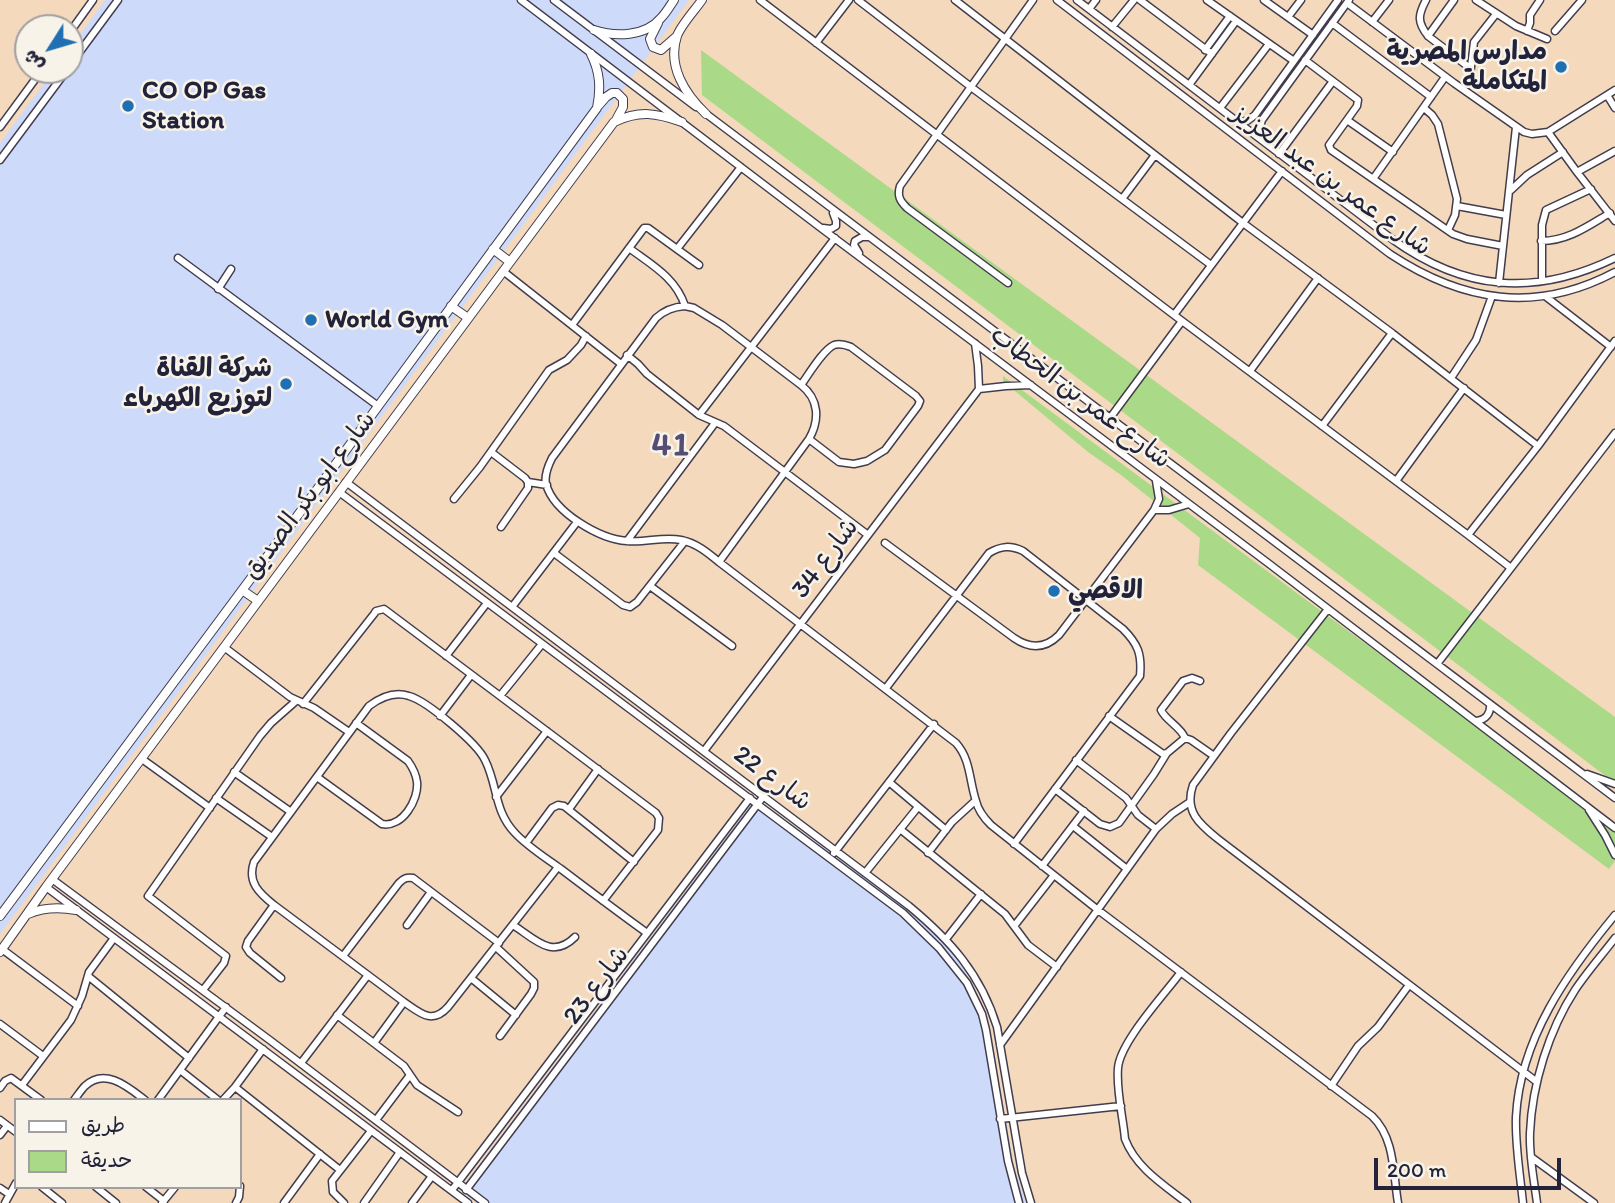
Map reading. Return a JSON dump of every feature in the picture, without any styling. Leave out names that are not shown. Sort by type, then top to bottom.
[{"type":"main road","points":[[674,0],[650,39],[653,47],[662,50],[678,35],[702,0]]},
{"type":"main road","points":[[594,30],[605,34],[628,34],[660,20]]},
{"type":"main road","points":[[678,35],[675,53],[677,71],[693,102],[706,114]]},
{"type":"main road","points":[[591,54],[600,79],[597,108]]},
{"type":"main road","points":[[597,108],[612,93],[621,95],[624,107],[614,122]]},
{"type":"main road","name":"شارع ابو بكر الصديق","points":[[0,916],[597,108]]},
{"type":"main road","points":[[614,122],[636,114],[660,115],[682,122]]},
{"type":"main road","name":"شارع ابو بكر الصديق","points":[[1,951],[614,122]]},
{"type":"main road","points":[[493,249],[510,262]]},
{"type":"main road","points":[[451,306],[468,318]]},
{"type":"main road","points":[[242,590],[258,601]]},
{"type":"main road","points":[[28,914],[57,907],[76,910]]},
{"type":"street","points":[[84,46],[118,0]]},
{"type":"street","name":"شارع عمر بن الخطاب","points":[[521,0],[1615,828]]},
{"type":"street","name":"شارع عمر بن الخطاب","points":[[554,0],[1615,798]]},
{"type":"street","points":[[760,0],[1511,568]]},
{"type":"street","points":[[816,43],[849,0]]},
{"type":"street","points":[[858,0],[1211,265]]},
{"type":"street","points":[[955,0],[1243,223],[1392,333],[1538,446]]},
{"type":"street","points":[[1008,283],[907,208],[899,197],[900,186],[1033,0]]},
{"type":"street","name":"شارع عمر بن عبد العزيز","points":[[1057,0],[1378,244],[1432,277],[1461,289],[1514,298],[1545,296],[1581,287],[1615,272]]},
{"type":"street","name":"شارع عمر بن عبد العزيز","points":[[1077,0],[1410,252],[1437,266],[1466,277],[1517,284],[1578,274],[1615,258]]},
{"type":"street","points":[[1089,9],[1096,0]]},
{"type":"street","points":[[1112,27],[1134,0]]},
{"type":"street","points":[[1140,0],[1212,54]]},
{"type":"street","points":[[1207,0],[1293,61]]},
{"type":"street","points":[[1264,0],[1313,34]]},
{"type":"street","points":[[1288,17],[1301,0]]},
{"type":"street","points":[[1238,122],[1247,121],[1255,115],[1338,0]]},
{"type":"street","points":[[1372,22],[1389,0]]},
{"type":"street","points":[[1426,0],[1420,11],[1421,25],[1428,36],[1470,72],[1474,42],[1496,14]]},
{"type":"street","points":[[1428,36],[1454,0]]},
{"type":"street","points":[[1476,0],[1527,32],[1546,39]]},
{"type":"street","points":[[1527,32],[1530,15],[1540,0]]},
{"type":"street","points":[[1555,31],[1582,0]]},
{"type":"street","points":[[1261,141],[1259,130],[1262,120],[1348,2],[1446,77],[1524,132],[1548,132],[1615,90]]},
{"type":"street","points":[[1205,50],[1233,19]]},
{"type":"street","points":[[1189,85],[1233,19]]},
{"type":"street","points":[[1332,23],[1431,97]]},
{"type":"street","points":[[1220,108],[1269,44]]},
{"type":"street","points":[[1141,63],[1148,54]]},
{"type":"street","points":[[1305,61],[1358,100],[1357,107],[1329,147],[1460,237],[1503,246]]},
{"type":"street","points":[[1374,179],[1446,77]]},
{"type":"street","points":[[1279,154],[1333,81]]},
{"type":"street","points":[[0,127],[32,84]]},
{"type":"street","points":[[0,160],[56,84]]},
{"type":"street","points":[[1607,95],[1615,108]]},
{"type":"street","points":[[1424,108],[1432,115],[1442,133],[1457,192],[1455,215],[1448,230]]},
{"type":"street","points":[[1255,115],[1262,120]]},
{"type":"street","points":[[1347,120],[1392,152]]},
{"type":"street","points":[[1499,283],[1517,127]]},
{"type":"street","points":[[1548,132],[1615,221]]},
{"type":"street","points":[[1509,191],[1527,175],[1563,152]]},
{"type":"street","points":[[1577,172],[1614,153]]},
{"type":"street","points":[[1122,199],[1155,155]]},
{"type":"street","points":[[677,249],[741,167]]},
{"type":"street","points":[[1174,315],[1282,171]]},
{"type":"street","points":[[1542,281],[1541,241],[1546,210],[1591,189]]},
{"type":"street","points":[[1457,206],[1506,215]]},
{"type":"street","points":[[821,228],[831,229],[836,226],[832,210]]},
{"type":"street","points":[[1541,241],[1570,236],[1610,213]]},
{"type":"street","points":[[572,325],[646,228],[699,265]]},
{"type":"street","points":[[1378,244],[1386,234]]},
{"type":"street","points":[[862,258],[854,242],[862,237],[870,237]]},
{"type":"street","points":[[699,415],[835,238]]},
{"type":"street","points":[[629,248],[672,281],[685,306]]},
{"type":"street","points":[[178,258],[378,406]]},
{"type":"street","points":[[218,289],[231,269]]},
{"type":"street","points":[[503,271],[621,363]]},
{"type":"street","points":[[1250,371],[1318,278]]},
{"type":"street","points":[[1451,378],[1476,340],[1492,296]]},
{"type":"street","points":[[1468,535],[1613,344],[1545,296]]},
{"type":"street","points":[[719,562],[809,439],[816,424],[816,407],[808,391],[722,326],[694,308],[674,307],[656,318],[552,458],[547,467],[547,485],[559,505],[577,522],[604,536],[627,541],[666,538],[694,544],[934,724],[956,743],[965,755],[975,801],[984,818],[1098,910],[1383,1127],[1389,1142],[1398,1203]]},
{"type":"street","points":[[1110,418],[1182,321]]},
{"type":"street","points":[[1322,426],[1392,333]]},
{"type":"street","points":[[454,499],[549,370],[567,360],[586,337]]},
{"type":"street","points":[[975,343],[979,389],[1031,385]]},
{"type":"street","points":[[801,385],[827,351],[834,345],[843,344],[851,347],[920,401],[885,450],[867,461],[853,464],[839,462],[809,439]]},
{"type":"street","points":[[627,355],[645,373],[699,415],[724,426],[868,535]]},
{"type":"street","points":[[1396,481],[1464,388]]},
{"type":"street","name":"شارع 34","points":[[704,751],[979,389]]},
{"type":"street","points":[[627,541],[715,423]]},
{"type":"street","points":[[1437,664],[1615,433]]},
{"type":"street","points":[[491,452],[528,482],[528,488],[501,527]]},
{"type":"street","points":[[885,543],[1022,644],[1046,645],[1053,641],[1086,600],[1154,510],[1159,499],[1155,479]]},
{"type":"street","name":"شارع 22","points":[[346,482],[909,906],[946,939],[966,963],[992,1009],[1022,1173],[1031,1203]]},
{"type":"street","points":[[528,482],[547,485]]},
{"type":"street","name":"شارع 22","points":[[339,492],[914,922],[949,959],[975,998],[986,1030],[1000,1119],[1019,1203]]},
{"type":"street","points":[[1154,510],[1169,510],[1189,504]]},
{"type":"street","points":[[512,607],[577,522]]},
{"type":"street","points":[[554,553],[626,607],[635,606],[685,541]]},
{"type":"street","points":[[886,688],[989,553],[1006,546],[1023,551],[1123,629],[1133,640],[1139,651],[1140,676],[1014,844]]},
{"type":"street","points":[[650,586],[732,646]]},
{"type":"street","points":[[446,656],[487,603]]},
{"type":"street","points":[[203,990],[224,963],[226,956],[148,896],[265,729],[283,712],[300,703],[380,609],[656,813],[659,830],[603,901]]},
{"type":"street","points":[[1328,609],[1193,785],[1190,794],[1193,813],[1208,831],[1537,1082]]},
{"type":"street","points":[[500,696],[542,644]]},
{"type":"street","points":[[224,647],[300,703],[314,708],[349,732]]},
{"type":"street","points":[[440,716],[471,674]]},
{"type":"street","points":[[1200,681],[1192,678],[1183,681],[1161,709],[1182,731],[1185,738],[1214,756]]},
{"type":"street","points":[[558,867],[449,1007],[439,1015],[426,1016],[274,905],[258,892],[251,877],[254,862],[369,706],[380,698],[394,694],[408,695],[440,716],[479,749],[486,760],[500,811],[516,834],[646,933]]},
{"type":"street","points":[[1476,721],[1487,716],[1490,704]]},
{"type":"street","points":[[1109,716],[1160,753],[1167,753]]},
{"type":"street","points":[[317,777],[382,824],[395,824],[401,820],[414,801],[417,791],[414,770],[408,761],[356,723]]},
{"type":"street","points":[[830,858],[934,724]]},
{"type":"street","points":[[496,797],[547,731]]},
{"type":"street","points":[[1055,789],[1100,824],[1110,827],[1119,823],[1167,753],[1185,738]]},
{"type":"street","points":[[142,759],[209,808]]},
{"type":"street","points":[[1076,760],[1126,798],[1138,815],[1156,829]]},
{"type":"street","points":[[1574,768],[1615,784]]},
{"type":"street","points":[[569,809],[598,769]]},
{"type":"street","points":[[234,772],[291,812]]},
{"type":"street","points":[[889,782],[946,830]]},
{"type":"street","name":"شارع 23","points":[[452,1190],[755,791]]},
{"type":"street","name":"شارع 23","points":[[461,1198],[763,797]]},
{"type":"street","points":[[216,798],[272,837]]},
{"type":"street","points":[[928,853],[959,814],[975,801]]},
{"type":"street","points":[[1000,1045],[1156,829],[1172,814],[1190,803]]},
{"type":"street","points":[[1587,805],[1615,855]]},
{"type":"street","points":[[526,843],[552,808],[564,806],[634,862]]},
{"type":"street","points":[[864,873],[918,807]]},
{"type":"street","points":[[1042,866],[1084,811]]},
{"type":"street","points":[[1073,826],[1127,869]]},
{"type":"street","points":[[900,829],[1006,914],[1028,945],[1057,967]]},
{"type":"street","points":[[1015,925],[1054,875]]},
{"type":"street","points":[[343,956],[403,879],[413,878],[497,945],[534,982],[534,988],[500,1036]]},
{"type":"street","points":[[52,879],[485,1203]]},
{"type":"street","points":[[46,887],[468,1203]]},
{"type":"street","points":[[59,897],[65,888]]},
{"type":"street","points":[[407,925],[431,892]]},
{"type":"street","points":[[946,939],[981,894]]},
{"type":"street","points":[[274,905],[246,947],[281,978]]},
{"type":"street","points":[[1523,1203],[1516,1139],[1523,1072],[1535,1037],[1564,982],[1615,913]]},
{"type":"street","points":[[513,925],[548,948],[560,947],[575,937]]},
{"type":"street","points":[[22,1085],[71,1020],[88,976],[114,938]]},
{"type":"street","points":[[1537,1203],[1530,1133],[1537,1082],[1550,1040],[1575,990],[1615,938]]},
{"type":"street","points":[[1,951],[78,1006]]},
{"type":"street","points":[[1181,972],[1123,1050],[1118,1074],[1125,1139],[1133,1156],[1187,1203]]},
{"type":"street","points":[[300,1063],[368,975]]},
{"type":"street","points":[[88,976],[189,1058]]},
{"type":"street","points":[[471,978],[516,1015]]},
{"type":"street","points":[[1331,1086],[1358,1046],[1378,1027],[1409,985]]},
{"type":"street","points":[[374,1043],[404,1002]]},
{"type":"street","points":[[159,1098],[226,1007]]},
{"type":"street","points":[[337,1015],[404,1066],[421,1087],[458,1112]]},
{"type":"street","points":[[1545,1016],[1558,1023]]},
{"type":"street","points":[[0,1024],[43,1056]]},
{"type":"street","points":[[222,1098],[235,1087],[263,1049]]},
{"type":"street","points":[[180,1070],[217,1098]]},
{"type":"street","points":[[376,1120],[410,1075]]},
{"type":"street","points":[[0,1088],[8,1078],[14,1079],[38,1098]]},
{"type":"street","points":[[76,1098],[91,1082],[106,1078],[117,1080],[142,1098]]},
{"type":"street","points":[[235,1087],[340,1170]]},
{"type":"street","points":[[1000,1119],[1121,1106]]},
{"type":"street","points":[[0,1120],[14,1131]]},
{"type":"street","points":[[0,1135],[7,1126]]},
{"type":"street","points":[[344,1203],[336,1197],[331,1186],[332,1181],[371,1131]]},
{"type":"street","points":[[363,1203],[400,1152]]},
{"type":"street","points":[[284,1203],[320,1154]]},
{"type":"street","points":[[1531,1157],[1594,1203]]},
{"type":"street","points":[[412,1203],[432,1176]]},
{"type":"street","points":[[5,1203],[14,1186]]},
{"type":"street","points":[[0,1188],[9,1194]]},
{"type":"street","points":[[45,1189],[62,1203]]},
{"type":"street","points":[[98,1189],[116,1203]]},
{"type":"street","points":[[148,1189],[163,1202]]},
{"type":"shaded area","points":[[105,0],[689,0],[0,934],[0,143],[44,84],[84,84],[84,29]]},
{"type":"shaded area","points":[[756,798],[920,918],[938,935],[967,974],[978,996],[992,1042],[1014,1167],[1026,1203],[476,1203],[460,1190]]},
{"type":"green space","points":[[701,50],[1615,717],[1615,783],[702,95]]},
{"type":"green space","points":[[1003,376],[1615,828],[1615,861],[1609,869],[1198,565],[1200,538],[1088,452],[1003,381]]},
{"type":"place","name":"مدارس المصرية المتكاملة","points":[[1561,67]]},
{"type":"place","name":"CO OP Gas Station","points":[[128,106]]},
{"type":"place","name":"World Gym","points":[[311,320]]},
{"type":"place","name":"شركة القناة لتوزيع الكهرباء","points":[[286,384]]},
{"type":"place","name":"الاقصي","points":[[1054,591]]},
{"type":"district","name":"41","points":[[671,447]]}]
